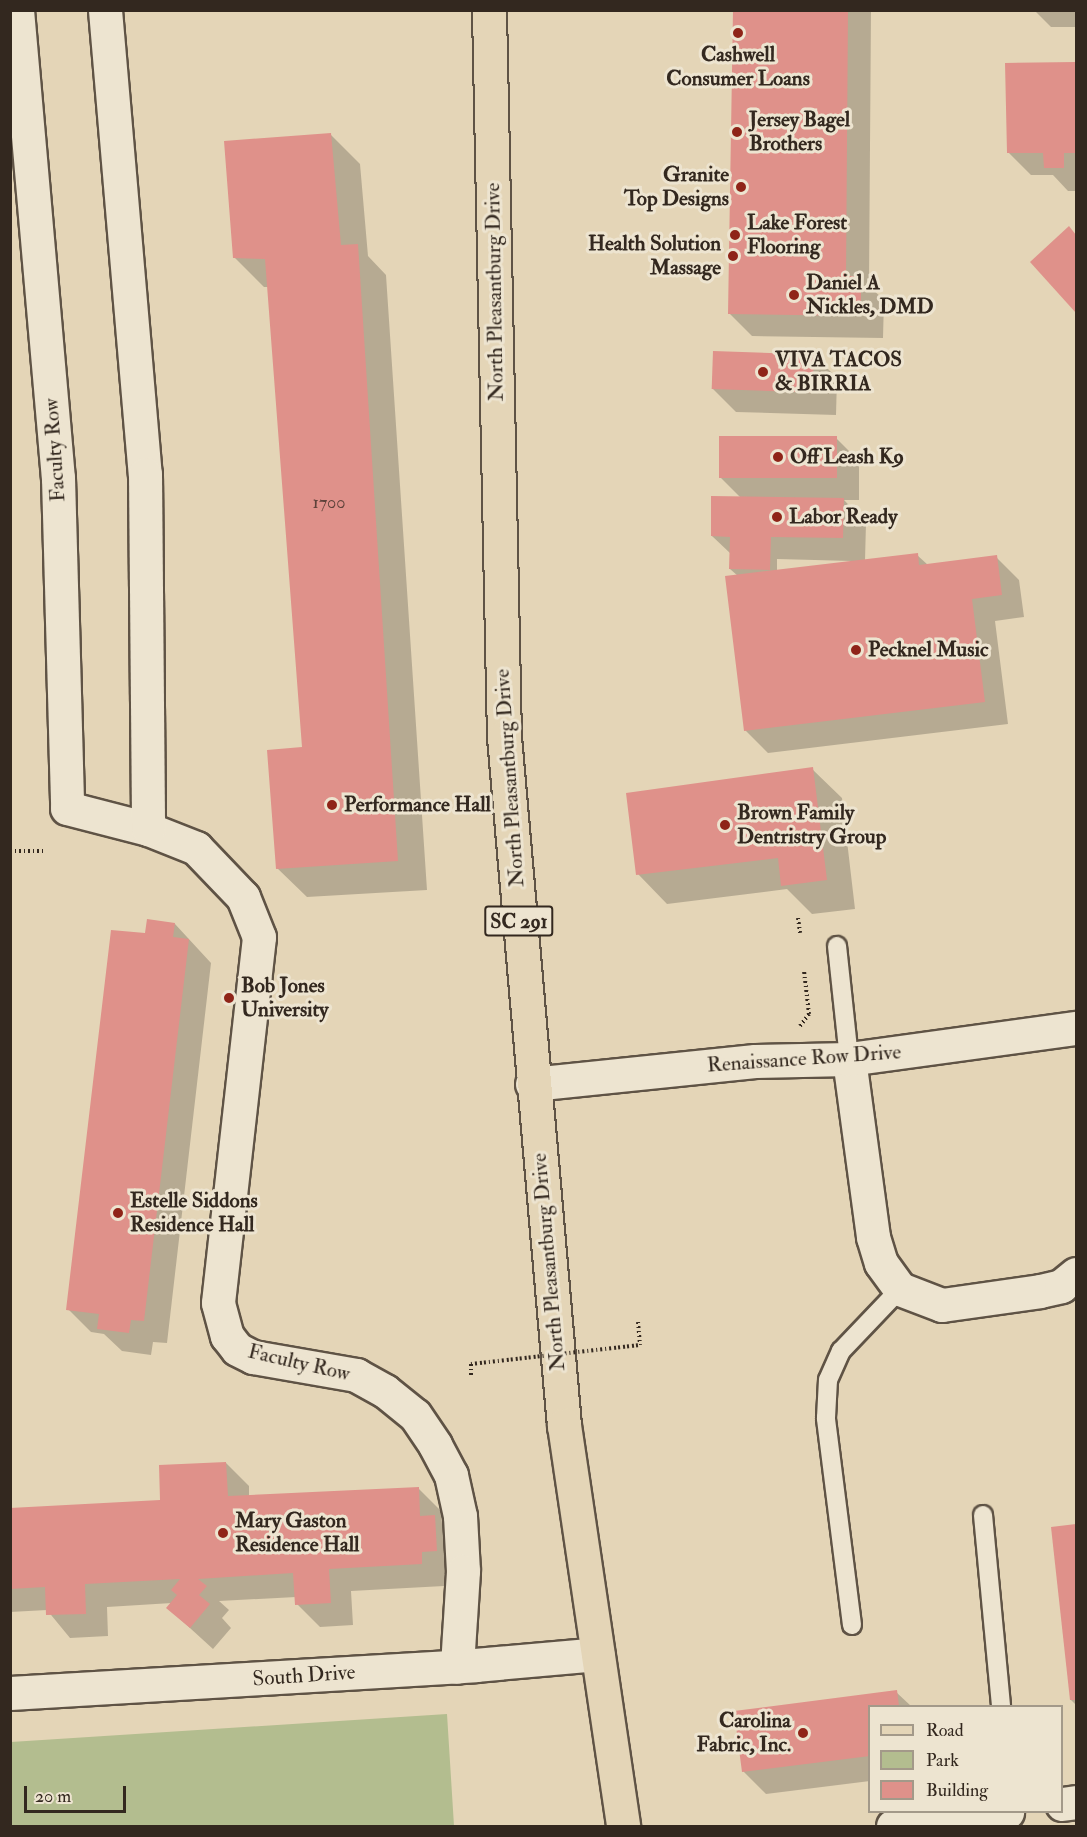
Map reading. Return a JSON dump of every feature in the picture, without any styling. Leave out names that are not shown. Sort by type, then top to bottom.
[{"type":"main road","name":"North Pleasantburg Drive","points":[[489,10],[504,737],[532,1084],[564,1425],[623,1827]]},
{"type":"street","name":"Faculty Row","points":[[17,10],[58,477],[67,808],[148,829],[196,848],[243,897],[259,937],[218,1303],[227,1336],[237,1349],[253,1357],[356,1375],[386,1391],[415,1415],[451,1475],[460,1516],[463,1571],[457,1667]]},
{"type":"street","points":[[105,10],[145,474],[148,829]]},
{"type":"street","name":"Renaissance Row Drive","points":[[532,1084],[755,1061],[849,1059],[1077,1029]]},
{"type":"street","points":[[849,1059],[873,1237],[881,1263],[900,1289],[942,1305],[1040,1291],[1061,1286],[1077,1274]]},
{"type":"street","name":"South Drive","points":[[10,1693],[457,1667],[597,1654]]},
{"type":"street","points":[[893,1827],[989,1818]]},
{"type":"lane","points":[[837,946],[849,1059]]},
{"type":"lane","points":[[852,1625],[826,1418],[828,1380],[841,1351],[900,1289]]},
{"type":"lane","points":[[983,1515],[1001,1705]]},
{"type":"path","points":[[10,851],[45,851]]},
{"type":"path","points":[[798,918],[800,933]]},
{"type":"path","points":[[798,1028],[809,1014],[804,971]]},
{"type":"path","points":[[471,1375],[471,1364],[640,1346],[638,1322]]},
{"type":"green space","points":[[447,1714],[454,1826],[11,1826],[11,1742]]},
{"type":"building","points":[[733,10],[848,10],[846,276],[861,276],[861,316],[728,314]]},
{"type":"building","points":[[1076,62],[1076,153],[1064,153],[1064,168],[1044,168],[1043,153],[1007,153],[1005,63]]},
{"type":"building","points":[[331,133],[341,245],[358,244],[398,861],[276,869],[267,750],[302,747],[265,259],[233,258],[224,141]]},
{"type":"building","points":[[1069,226],[1076,235],[1076,313],[1030,262]]},
{"type":"building","name":"VIVA TACOS & BIRRIA","points":[[713,351],[814,355],[813,393],[712,389]]},
{"type":"building","name":"Off Leash K9","points":[[719,436],[837,436],[837,478],[719,478]]},
{"type":"building","name":"Labor Ready","points":[[711,496],[844,498],[843,538],[771,537],[770,570],[729,569],[730,537],[711,536]]},
{"type":"building","name":"Pecknel Music","points":[[918,553],[919,565],[997,555],[1002,595],[972,599],[985,702],[744,731],[725,576]]},
{"type":"building","name":"Brown Family Dentristry Group","points":[[813,767],[827,880],[781,886],[778,858],[636,875],[626,793]]},
{"type":"building","name":"Estelle Siddons Residence Hall","points":[[147,919],[175,923],[173,937],[189,939],[144,1321],[131,1320],[129,1333],[97,1329],[99,1314],[66,1310],[111,930],[145,933]]},
{"type":"building","name":"Mary Gaston Residence Hall","points":[[226,1462],[228,1496],[419,1487],[420,1516],[435,1515],[437,1551],[422,1552],[422,1564],[329,1569],[331,1603],[295,1605],[293,1573],[198,1579],[207,1586],[199,1595],[210,1604],[190,1628],[166,1608],[177,1595],[171,1590],[180,1579],[85,1584],[86,1614],[46,1615],[45,1587],[10,1589],[10,1508],[160,1500],[159,1465]]},
{"type":"building","points":[[1076,1524],[1076,1700],[1070,1700],[1051,1527]]},
{"type":"building","name":"Carolina Fabric, Inc.","points":[[897,1690],[899,1705],[868,1705],[868,1756],[742,1772],[734,1711]]},
{"type":"place","name":"Cashwell Consumer Loans","points":[[738,33]]},
{"type":"place","name":"Jersey Bagel Brothers","points":[[737,132]]},
{"type":"place","name":"Granite Top Designs","points":[[741,187]]},
{"type":"place","name":"Lake Forest Flooring","points":[[735,235]]},
{"type":"place","name":"Health Solution Massage","points":[[733,256]]},
{"type":"place","name":"Daniel A Nickles, DMD","points":[[794,295]]},
{"type":"place","name":"VIVA TACOS & BIRRIA","points":[[763,372]]},
{"type":"place","name":"Off Leash K9","points":[[778,457]]},
{"type":"place","name":"Labor Ready","points":[[777,517]]},
{"type":"place","name":"Pecknel Music","points":[[856,650]]},
{"type":"place","name":"Performance Hall","points":[[332,805]]},
{"type":"place","name":"Brown Family Dentristry Group","points":[[725,825]]},
{"type":"place","name":"Bob Jones University","points":[[229,998]]},
{"type":"place","name":"Estelle Siddons Residence Hall","points":[[118,1213]]},
{"type":"place","name":"Mary Gaston Residence Hall","points":[[223,1533]]},
{"type":"place","name":"Carolina Fabric, Inc.","points":[[803,1733]]}]
